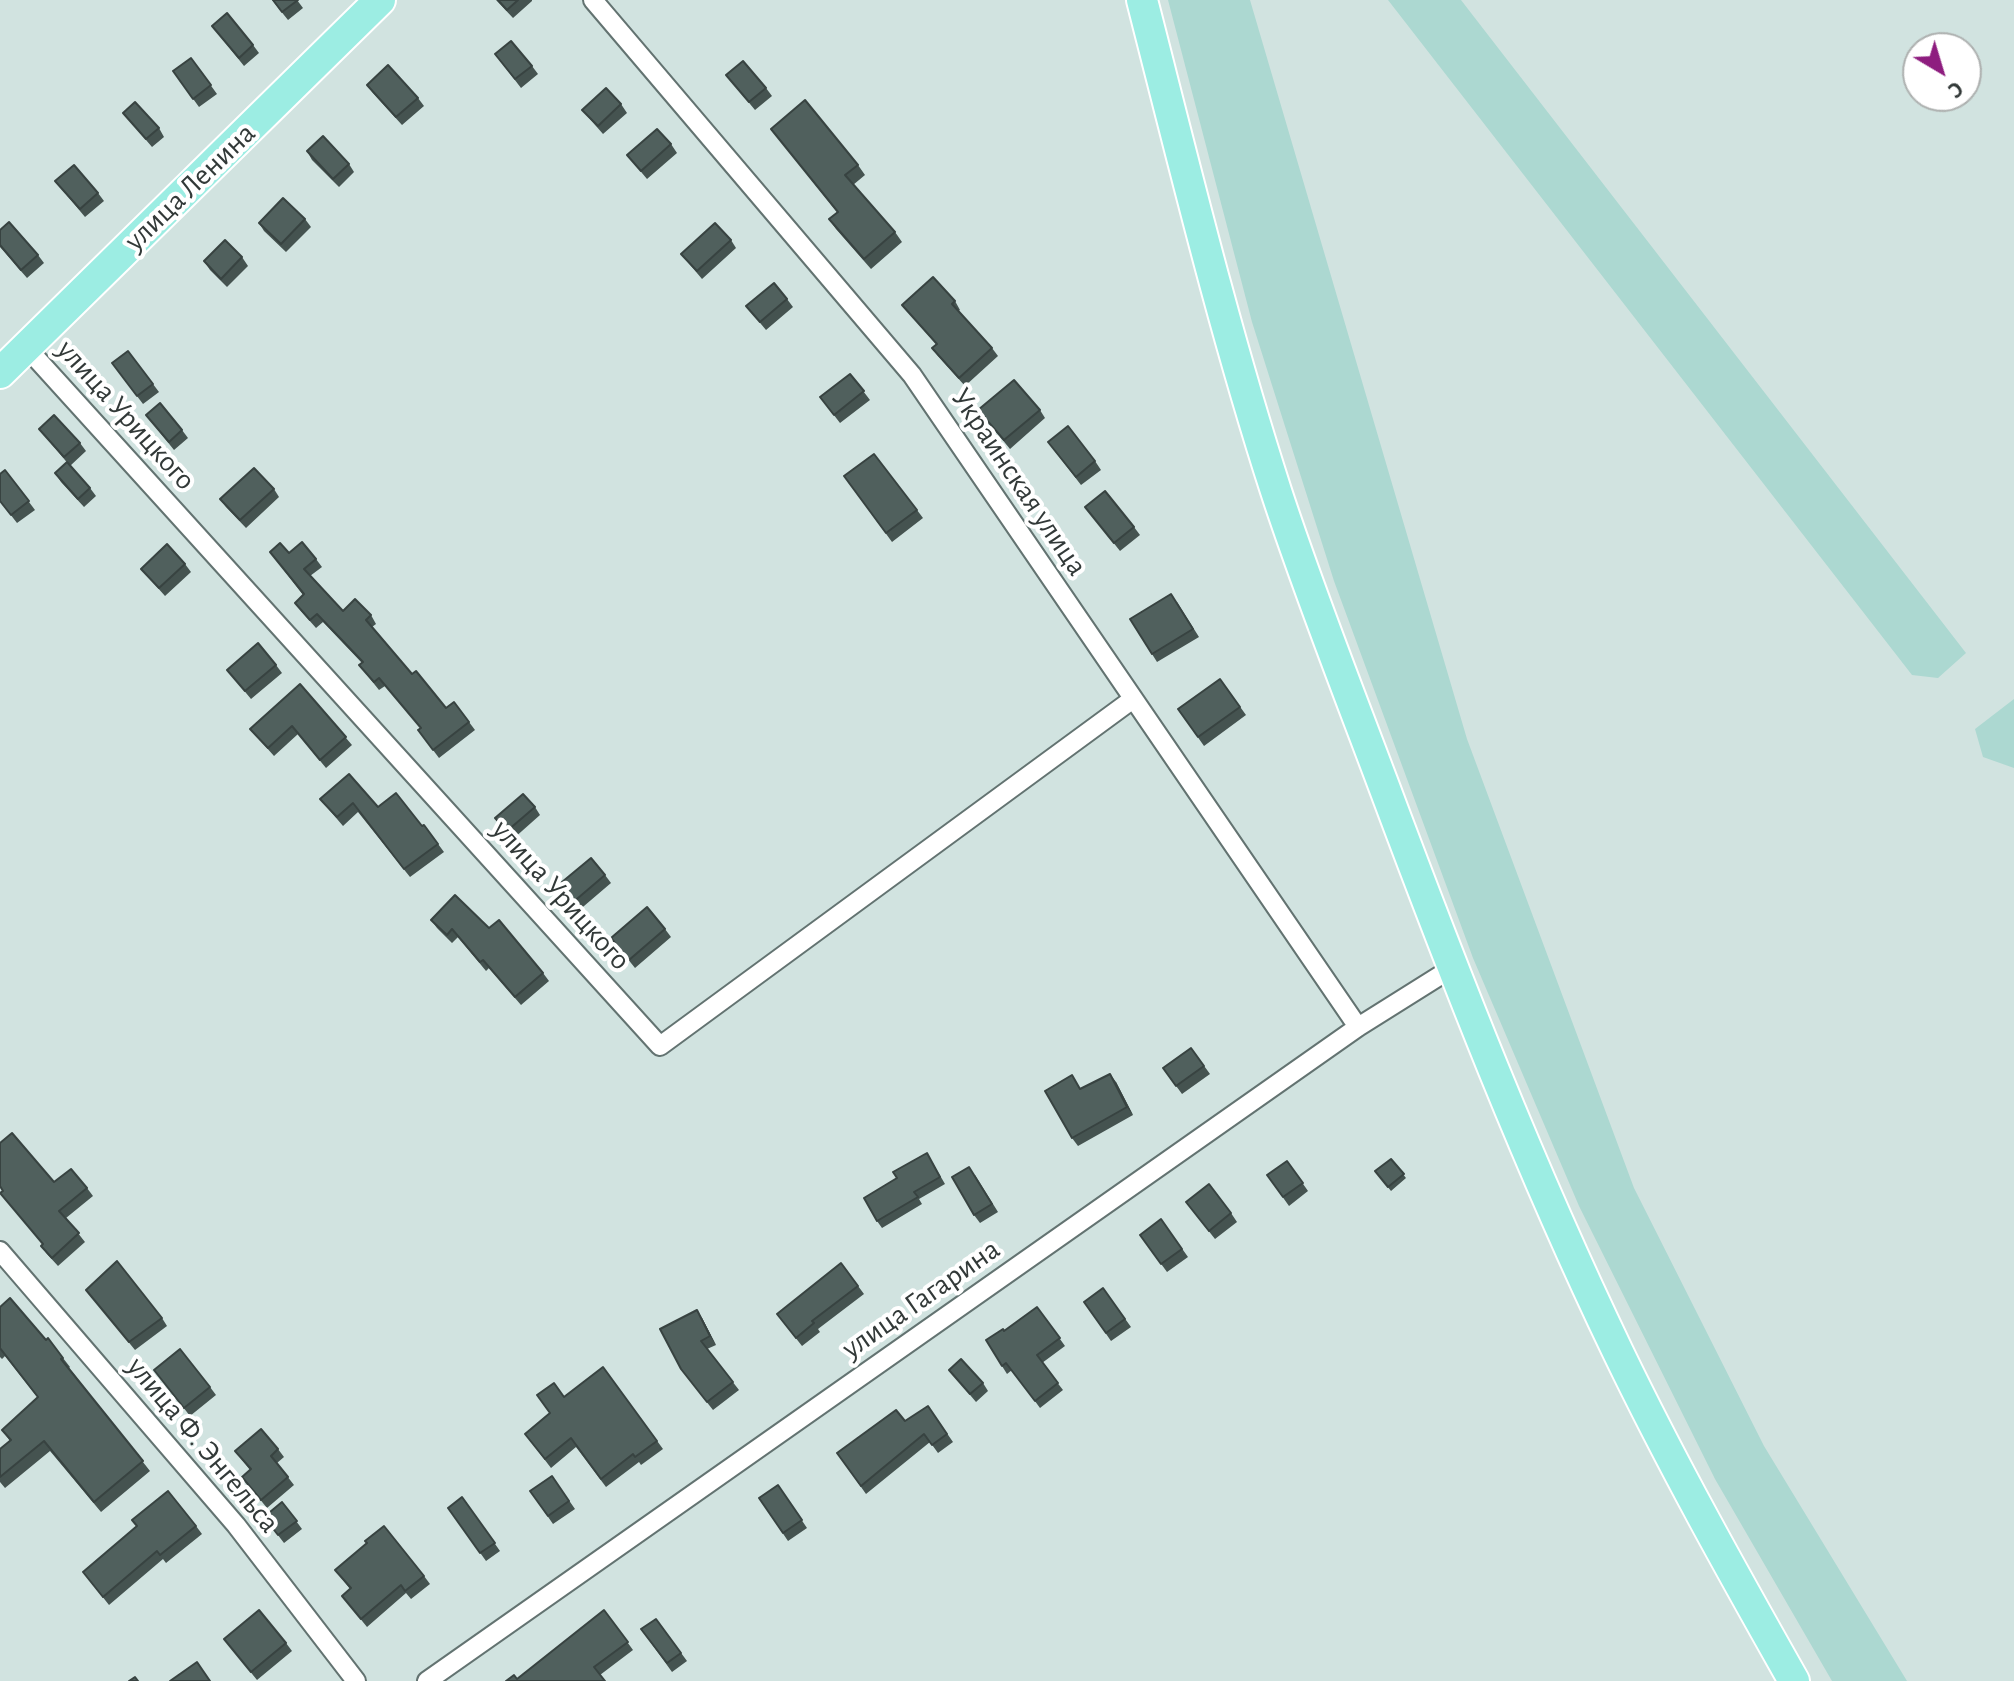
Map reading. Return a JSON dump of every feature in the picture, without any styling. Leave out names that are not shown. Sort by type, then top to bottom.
[{"type":"main road","name":"улица Ленина","points":[[0,373],[380,0]]},
{"type":"main road","points":[[1142,0],[1237,362],[1277,492],[1321,619],[1452,968],[1561,1230],[1619,1354],[1689,1491],[1794,1681]]},
{"type":"street","name":"Украинская улица","points":[[593,0],[912,375],[1358,1027]]},
{"type":"street","name":"улица Урицкого","points":[[26,347],[660,1046],[1133,699]]},
{"type":"street","name":"улица Гагарина","points":[[427,1681],[1358,1027],[1452,968]]},
{"type":"street","name":"улица Ф. Энгельса","points":[[0,1251],[236,1525],[356,1681]]},
{"type":"green space","points":[[1168,0],[1250,0],[1467,739],[1634,1188],[1764,1446],[1907,1681],[1832,1681],[1715,1479],[1579,1206],[1473,958],[1334,581],[1252,322]]},
{"type":"green space","points":[[1388,0],[1461,0],[1966,653],[1938,678],[1912,675]]},
{"type":"green space","points":[[2014,699],[2014,768],[1983,757],[1975,729]]},
{"type":"building","points":[[273,0],[298,0],[282,12]]},
{"type":"building","points":[[498,0],[518,0],[507,10]]},
{"type":"building","points":[[227,13],[253,45],[239,58],[212,26]]},
{"type":"building","points":[[511,41],[532,66],[515,79],[495,54]]},
{"type":"building","points":[[191,58],[211,85],[193,99],[173,71]]},
{"type":"building","points":[[743,61],[766,88],[749,102],[726,75]]},
{"type":"building","points":[[388,65],[418,98],[396,117],[367,85]]},
{"type":"building","points":[[606,88],[621,104],[598,126],[582,110]]},
{"type":"building","points":[[805,100],[858,165],[845,175],[895,232],[864,259],[829,219],[838,212],[771,129]]},
{"type":"building","points":[[135,102],[159,128],[146,139],[123,113]]},
{"type":"building","points":[[657,129],[671,144],[641,171],[627,155]]},
{"type":"building","points":[[323,136],[349,164],[333,179],[307,151]]},
{"type":"building","points":[[74,165],[98,193],[80,209],[55,181]]},
{"type":"building","points":[[283,198],[305,219],[281,244],[259,223]]},
{"type":"building","points":[[9,222],[38,255],[21,270],[0,245],[0,230]]},
{"type":"building","points":[[715,223],[731,240],[697,271],[681,254]]},
{"type":"building","points":[[225,240],[242,257],[221,279],[204,261]]},
{"type":"building","points":[[933,277],[955,301],[952,304],[992,348],[959,378],[932,348],[937,344],[902,305]]},
{"type":"building","points":[[774,283],[787,299],[760,322],[746,306]]},
{"type":"building","points":[[128,351],[153,384],[137,396],[112,363]]},
{"type":"building","points":[[850,374],[864,391],[834,415],[820,397]]},
{"type":"building","points":[[1014,380],[1040,410],[1004,440],[978,410]]},
{"type":"building","points":[[160,403],[182,430],[169,442],[146,415]]},
{"type":"building","points":[[54,415],[80,443],[64,457],[39,429]]},
{"type":"building","points":[[1068,426],[1095,461],[1076,477],[1048,442]]},
{"type":"building","points":[[874,454],[917,510],[886,533],[844,476]]},
{"type":"building","points":[[67,462],[90,488],[78,499],[55,473]]},
{"type":"building","points":[[254,468],[274,489],[240,520],[220,499]]},
{"type":"building","points":[[5,470],[29,501],[11,515],[0,501],[0,474]]},
{"type":"building","points":[[1105,491],[1134,527],[1114,543],[1085,507]]},
{"type":"building","points":[[302,542],[316,559],[304,569],[343,611],[355,599],[371,615],[366,620],[412,674],[416,671],[446,708],[454,702],[469,722],[433,750],[418,730],[421,728],[379,678],[374,682],[359,665],[363,662],[317,614],[310,620],[295,603],[304,594],[270,552],[280,543],[289,553]]},
{"type":"building","points":[[167,544],[185,564],[159,588],[141,569]]},
{"type":"building","points":[[1171,594],[1193,629],[1152,654],[1130,619]]},
{"type":"building","points":[[258,643],[276,665],[245,691],[227,670]]},
{"type":"building","points":[[1220,679],[1240,707],[1198,737],[1178,709]]},
{"type":"building","points":[[300,684],[346,737],[320,760],[292,726],[268,748],[250,729]]},
{"type":"building","points":[[349,774],[378,807],[396,793],[438,844],[404,869],[353,803],[337,817],[320,799]]},
{"type":"building","points":[[523,794],[535,807],[507,831],[495,818]]},
{"type":"building","points":[[591,858],[605,875],[571,904],[556,887]]},
{"type":"building","points":[[455,895],[489,928],[499,920],[543,973],[515,997],[452,929],[447,935],[431,920]]},
{"type":"building","points":[[647,907],[665,929],[629,960],[611,938]]},
{"type":"building","points":[[1191,1048],[1204,1066],[1176,1086],[1163,1068]]},
{"type":"building","points":[[1110,1074],[1127,1107],[1072,1138],[1045,1091],[1072,1075],[1080,1089]]},
{"type":"building","points":[[12,1133],[54,1182],[71,1169],[87,1188],[59,1211],[79,1233],[52,1258],[0,1193],[3,1191],[0,1186],[0,1143]]},
{"type":"building","points":[[927,1153],[940,1177],[914,1192],[918,1197],[877,1221],[864,1198],[897,1178],[893,1172]]},
{"type":"building","points":[[1391,1159],[1404,1174],[1388,1187],[1375,1171]]},
{"type":"building","points":[[1287,1161],[1303,1183],[1283,1197],[1267,1175]]},
{"type":"building","points":[[969,1167],[992,1204],[974,1215],[952,1177]]},
{"type":"building","points":[[1209,1184],[1231,1213],[1209,1231],[1186,1202]]},
{"type":"building","points":[[1161,1219],[1182,1249],[1161,1264],[1140,1235]]},
{"type":"building","points":[[117,1261],[162,1318],[129,1342],[86,1290]]},
{"type":"building","points":[[841,1263],[858,1286],[812,1321],[814,1323],[796,1338],[777,1314]]},
{"type":"building","points":[[1103,1288],[1125,1319],[1106,1333],[1084,1302]]},
{"type":"building","points":[[10,1298],[46,1340],[48,1338],[61,1359],[143,1461],[94,1502],[44,1441],[0,1477],[0,1449],[11,1440],[2,1430],[38,1397],[0,1348],[0,1307]]},
{"type":"building","points":[[1037,1307],[1060,1338],[1037,1355],[1058,1383],[1035,1401],[1006,1363],[1002,1366],[986,1340]]},
{"type":"building","points":[[697,1310],[710,1336],[701,1341],[733,1382],[707,1402],[681,1369],[660,1329]]},
{"type":"building","points":[[180,1349],[210,1387],[184,1408],[154,1370]]},
{"type":"building","points":[[961,1359],[983,1383],[970,1394],[949,1370]]},
{"type":"building","points":[[603,1367],[657,1441],[635,1457],[633,1454],[601,1479],[571,1438],[545,1459],[525,1434],[550,1413],[537,1395],[554,1383],[564,1397]]},
{"type":"building","points":[[928,1406],[947,1434],[932,1445],[924,1434],[861,1486],[837,1453],[896,1410],[905,1421]]},
{"type":"building","points":[[261,1429],[278,1449],[271,1456],[288,1477],[261,1500],[242,1477],[251,1469],[235,1451]]},
{"type":"building","points":[[552,1476],[569,1501],[548,1516],[530,1491]]},
{"type":"building","points":[[778,1485],[802,1520],[783,1533],[759,1498]]},
{"type":"building","points":[[168,1491],[196,1526],[160,1555],[157,1551],[103,1597],[83,1572],[137,1526],[132,1520]]},
{"type":"building","points":[[462,1497],[495,1543],[480,1553],[448,1508]]},
{"type":"building","points":[[282,1502],[297,1521],[278,1535],[264,1517]]},
{"type":"building","points":[[384,1526],[424,1576],[405,1591],[401,1585],[361,1619],[342,1596],[351,1588],[335,1570]]},
{"type":"building","points":[[259,1610],[286,1643],[251,1672],[224,1639]]},
{"type":"building","points":[[604,1610],[628,1642],[594,1667],[605,1681],[506,1681],[514,1675],[517,1679]]},
{"type":"building","points":[[656,1619],[681,1653],[667,1663],[641,1629]]},
{"type":"building","points":[[197,1662],[210,1681],[170,1681]]}]
